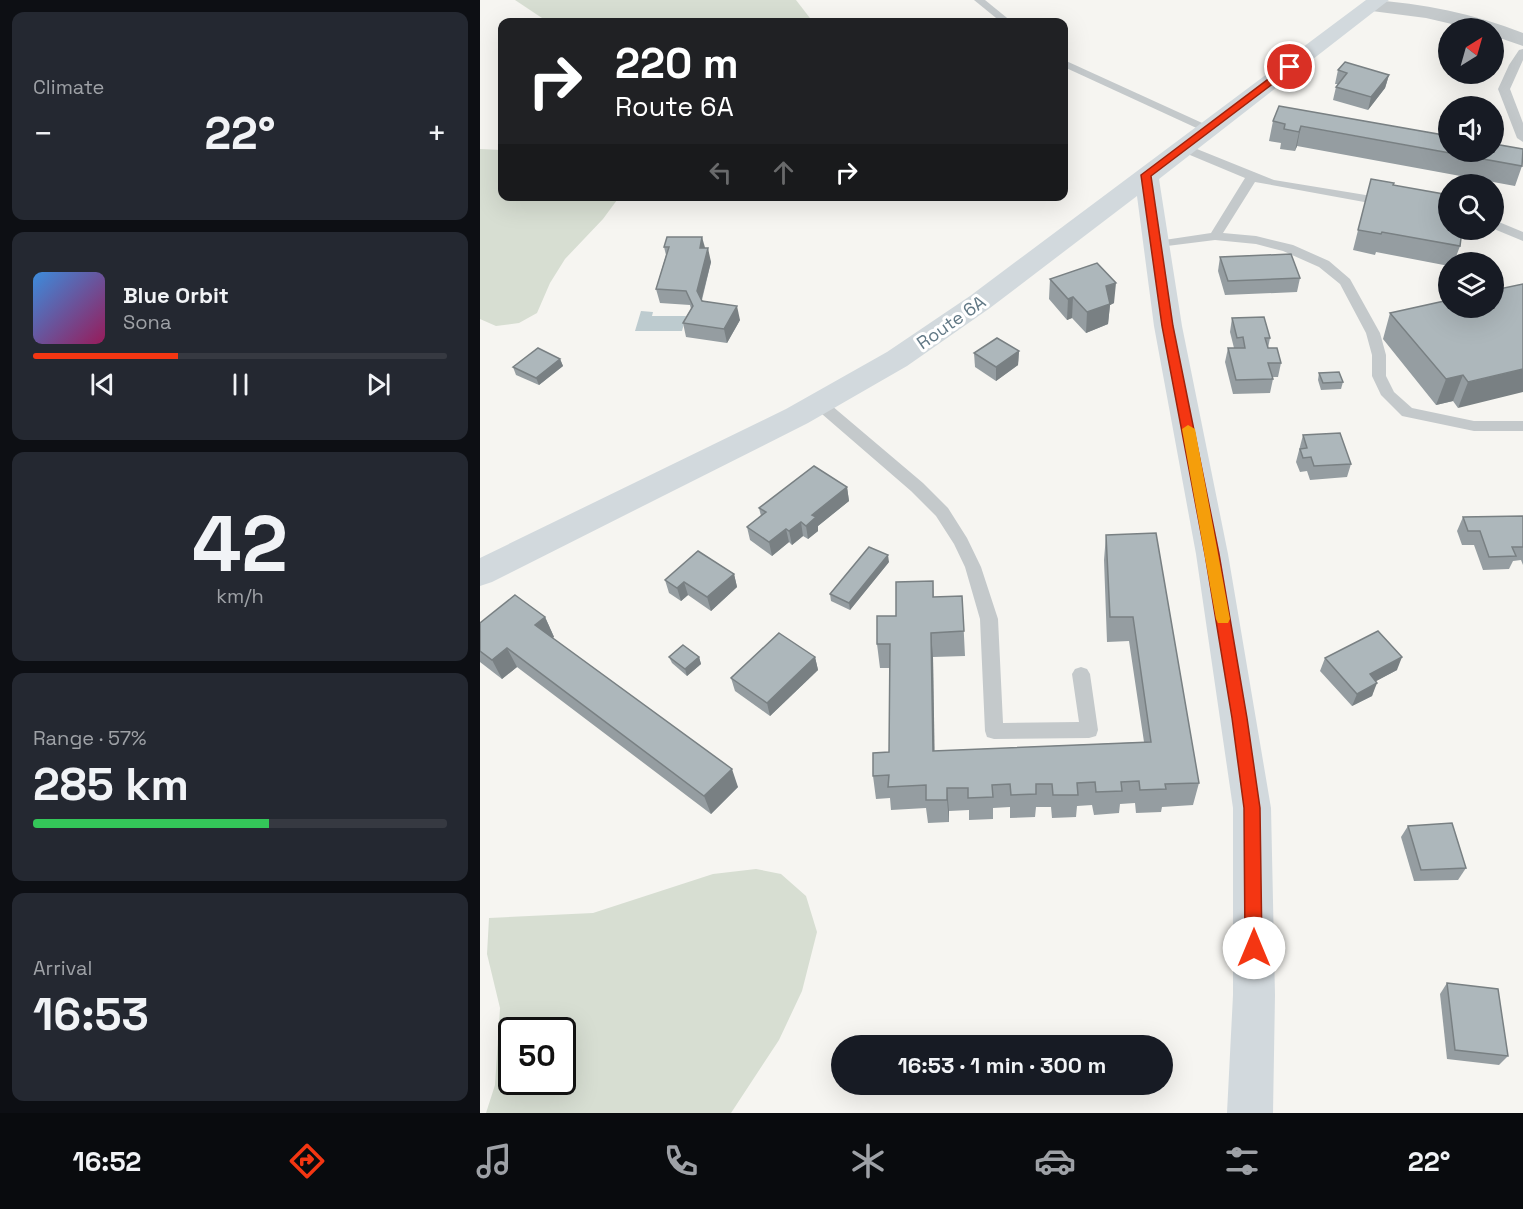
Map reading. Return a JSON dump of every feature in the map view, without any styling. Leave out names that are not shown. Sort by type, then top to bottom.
[{"type":"main road","name":"Route 6A","points":[[480,573],[854,386],[980,302],[1375,3]]},
{"type":"main road","points":[[1146,175],[1168,326],[1212,554],[1252,808],[1254,995],[1250,1113]]},
{"type":"street","points":[[1375,3],[1450,18]]},
{"type":"street","points":[[1504,33],[1523,40]]},
{"type":"lane","points":[[979,0],[1002,18]]},
{"type":"lane","points":[[1523,52],[1514,65],[1504,89],[1523,138]]},
{"type":"lane","points":[[1068,65],[1206,129]]},
{"type":"lane","points":[[1182,147],[1252,177],[1273,183],[1403,204]]},
{"type":"lane","points":[[1215,236],[1252,177]]},
{"type":"lane","points":[[1504,228],[1523,237]]},
{"type":"lane","points":[[1156,245],[1215,236],[1256,240],[1288,248],[1324,264],[1345,282],[1373,333],[1379,355],[1379,376],[1388,394],[1407,412],[1474,426],[1523,426]]},
{"type":"lane","points":[[820,404],[917,487],[942,512],[961,542],[973,567],[989,619],[994,731],[1089,730],[1081,674]]},
{"type":"shaded area","points":[[515,0],[796,0],[810,18],[542,18]]},
{"type":"shaded area","points":[[480,149],[498,150],[498,201],[616,201],[603,219],[565,259],[550,283],[537,313],[519,323],[496,326],[480,319]]},
{"type":"shaded area","points":[[641,311],[653,312],[652,316],[686,316],[682,331],[635,331]]},
{"type":"shaded area","points":[[756,869],[781,874],[806,896],[817,932],[802,991],[779,1040],[731,1113],[486,1113],[495,1085],[498,1039],[498,1095],[576,1095],[576,1017],[499,1017],[500,1008],[487,954],[489,918],[593,913],[713,874]]},
{"type":"building","points":[[1345,62],[1389,75],[1371,97],[1336,87],[1347,73],[1338,70]]},
{"type":"building","points":[[1279,106],[1438,134],[1438,151],[1301,126],[1299,132],[1284,129],[1285,124],[1273,121]]},
{"type":"building","points":[[1504,146],[1523,149],[1522,166],[1500,162],[1504,162]]},
{"type":"building","points":[[1371,179],[1438,193],[1438,240],[1461,240],[1460,246],[1382,232],[1381,234],[1358,230]]},
{"type":"building","points":[[667,237],[702,237],[700,248],[708,248],[697,291],[702,301],[737,306],[724,329],[683,323],[693,306],[686,291],[656,289],[669,247],[664,247]]},
{"type":"building","points":[[1291,254],[1300,278],[1228,281],[1220,257]]},
{"type":"building","points":[[1097,263],[1116,283],[1106,286],[1110,304],[1087,312],[1073,297],[1068,299],[1050,279]]},
{"type":"building","points":[[1523,284],[1523,369],[1468,382],[1463,375],[1446,379],[1390,313],[1438,302],[1438,318],[1504,318],[1504,288]]},
{"type":"building","points":[[1264,317],[1270,338],[1265,338],[1268,348],[1277,348],[1281,363],[1268,363],[1273,379],[1236,380],[1228,348],[1245,348],[1243,337],[1237,338],[1232,318]]},
{"type":"building","points":[[997,338],[1019,351],[996,367],[974,353]]},
{"type":"building","points":[[538,348],[560,359],[536,378],[513,367]]},
{"type":"building","points":[[1339,372],[1343,382],[1323,383],[1319,373]]},
{"type":"building","points":[[1340,433],[1351,464],[1314,466],[1311,457],[1303,458],[1300,449],[1307,448],[1303,435]]},
{"type":"building","points":[[814,466],[847,487],[812,515],[816,517],[806,526],[801,522],[789,531],[786,529],[769,542],[747,527],[766,512],[759,508]]},
{"type":"building","points":[[1523,516],[1523,547],[1512,547],[1516,556],[1489,557],[1480,531],[1468,531],[1463,517]]},
{"type":"building","points":[[1156,533],[1199,783],[1165,784],[1166,789],[1140,790],[1139,781],[1121,782],[1122,791],[1096,792],[1095,782],[1077,783],[1078,795],[1053,795],[1052,784],[1036,784],[1036,794],[1011,795],[1010,784],[992,785],[993,797],[968,798],[968,788],[947,788],[947,800],[926,800],[926,785],[888,787],[889,775],[873,776],[873,753],[889,752],[890,644],[877,644],[877,616],[896,616],[896,582],[933,581],[933,597],[962,596],[964,631],[931,633],[933,751],[1151,742],[1133,617],[1110,617],[1106,535]]},
{"type":"building","points":[[869,547],[888,555],[849,603],[830,594]]},
{"type":"building","points":[[698,551],[734,574],[707,597],[684,582],[677,588],[665,580]]},
{"type":"building","points":[[515,595],[545,617],[535,625],[732,769],[704,796],[507,648],[492,660],[480,651],[480,623]]},
{"type":"building","points":[[1378,631],[1402,657],[1370,674],[1377,683],[1357,694],[1325,658]]},
{"type":"building","points":[[779,633],[815,657],[767,703],[731,678]]},
{"type":"building","points":[[683,645],[699,657],[685,669],[669,657]]},
{"type":"building","points":[[1452,823],[1466,868],[1421,870],[1408,826]]},
{"type":"building","points":[[1447,983],[1498,989],[1508,1056],[1455,1050]]},
{"type":"slow traffic","points":[[1188,429],[1223,619]]},
{"type":"route","points":[[1254,948],[1252,808],[1212,554],[1168,326],[1146,175],[1290,67]]}]
